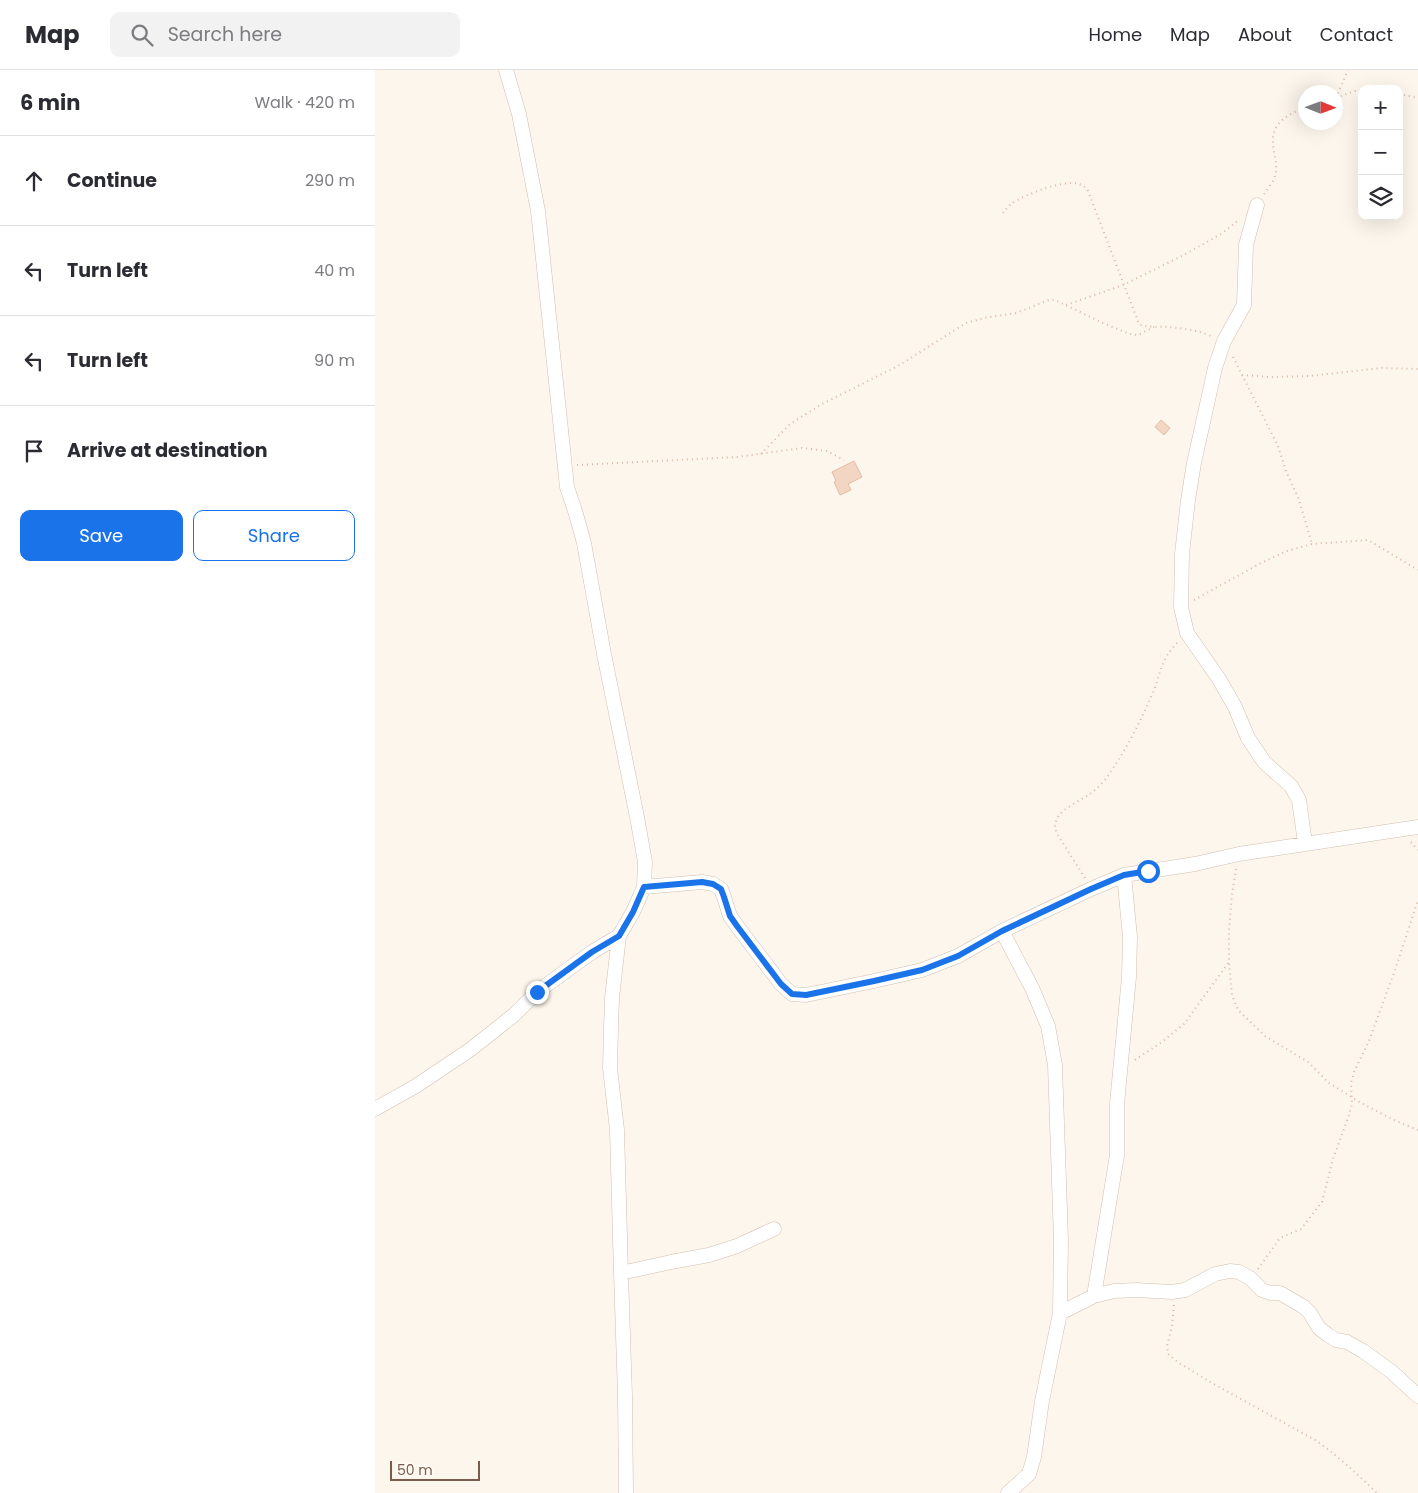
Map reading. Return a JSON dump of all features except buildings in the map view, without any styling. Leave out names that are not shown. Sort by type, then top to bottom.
[{"type":"street","points":[[507,70],[519,114],[538,211],[567,487],[584,543],[603,654],[645,862],[644,887],[633,912],[619,936],[613,998],[610,1068],[617,1130],[626,1493]]},
{"type":"street","points":[[1257,205],[1246,245],[1244,305],[1225,341],[1215,368],[1194,463],[1182,554],[1181,607],[1187,633],[1219,679],[1235,707],[1248,738],[1264,762],[1291,786],[1299,800],[1305,843]]},
{"type":"street","points":[[644,887],[702,882],[713,884],[721,889],[730,916],[781,984],[792,994],[806,995],[922,970],[958,956],[1002,931],[1124,875],[1195,864],[1239,854],[1305,843],[1418,827]]},
{"type":"street","points":[[1094,1296],[1117,1155],[1117,1104],[1130,937],[1124,875]]},
{"type":"street","points":[[1002,931],[1032,988],[1048,1026],[1055,1065],[1061,1240],[1060,1313],[1042,1401],[1032,1466],[1025,1478],[1008,1493]]},
{"type":"street","points":[[375,1109],[416,1086],[471,1049],[514,1016],[537,992],[592,952],[619,936]]},
{"type":"street","points":[[621,1273],[709,1255],[737,1246],[774,1229]]},
{"type":"street","points":[[1060,1313],[1094,1296],[1114,1291],[1172,1292],[1185,1290],[1215,1274],[1229,1271],[1239,1272],[1250,1278],[1262,1290],[1280,1293],[1304,1307],[1319,1328],[1336,1340],[1347,1342],[1369,1356],[1392,1372],[1418,1396]]},
{"type":"path","points":[[1342,85],[1348,70]]},
{"type":"path","points":[[1343,95],[1358,90]]},
{"type":"path","points":[[1403,95],[1418,98]]},
{"type":"path","points":[[1065,305],[1123,285],[1181,256],[1221,234],[1257,205],[1275,176],[1273,138],[1276,128],[1282,120],[1298,110]]},
{"type":"path","points":[[1003,213],[1011,204],[1043,189],[1072,182],[1084,186],[1088,191],[1139,324],[1188,329],[1225,341],[1278,446],[1286,471],[1299,500],[1312,544]]},
{"type":"path","points":[[761,454],[790,424],[822,404],[898,366],[966,323],[983,318],[1016,313],[1049,300],[1055,300],[1130,334],[1145,333],[1156,326]]},
{"type":"path","points":[[1242,375],[1269,377],[1309,376],[1382,368],[1418,370]]},
{"type":"path","points":[[565,465],[737,457],[802,448],[827,451],[844,460]]},
{"type":"path","points":[[1181,607],[1261,563],[1287,551],[1312,544],[1368,540],[1418,570]]},
{"type":"path","points":[[1091,889],[1057,834],[1055,826],[1057,818],[1092,792],[1107,777],[1122,755],[1152,695],[1166,655],[1187,633]]},
{"type":"path","points":[[1239,854],[1232,894],[1229,930],[1231,995],[1238,1010],[1265,1036],[1308,1062],[1329,1083],[1361,1103],[1418,1130]]},
{"type":"path","points":[[1250,1278],[1280,1238],[1301,1229],[1322,1202],[1333,1159],[1352,1104],[1351,1082],[1354,1072],[1369,1041],[1418,900]]},
{"type":"path","points":[[1119,1072],[1184,1024],[1229,962]]},
{"type":"path","points":[[1172,1292],[1173,1315],[1167,1346],[1168,1354],[1212,1383],[1315,1440],[1328,1449],[1377,1493]]},
{"type":"route","points":[[537,992],[592,952],[619,936],[626,926],[644,887],[708,882],[721,889],[730,916],[781,984],[792,994],[806,995],[922,970],[958,956],[1002,931],[1091,889],[1124,875],[1148,871]]}]
